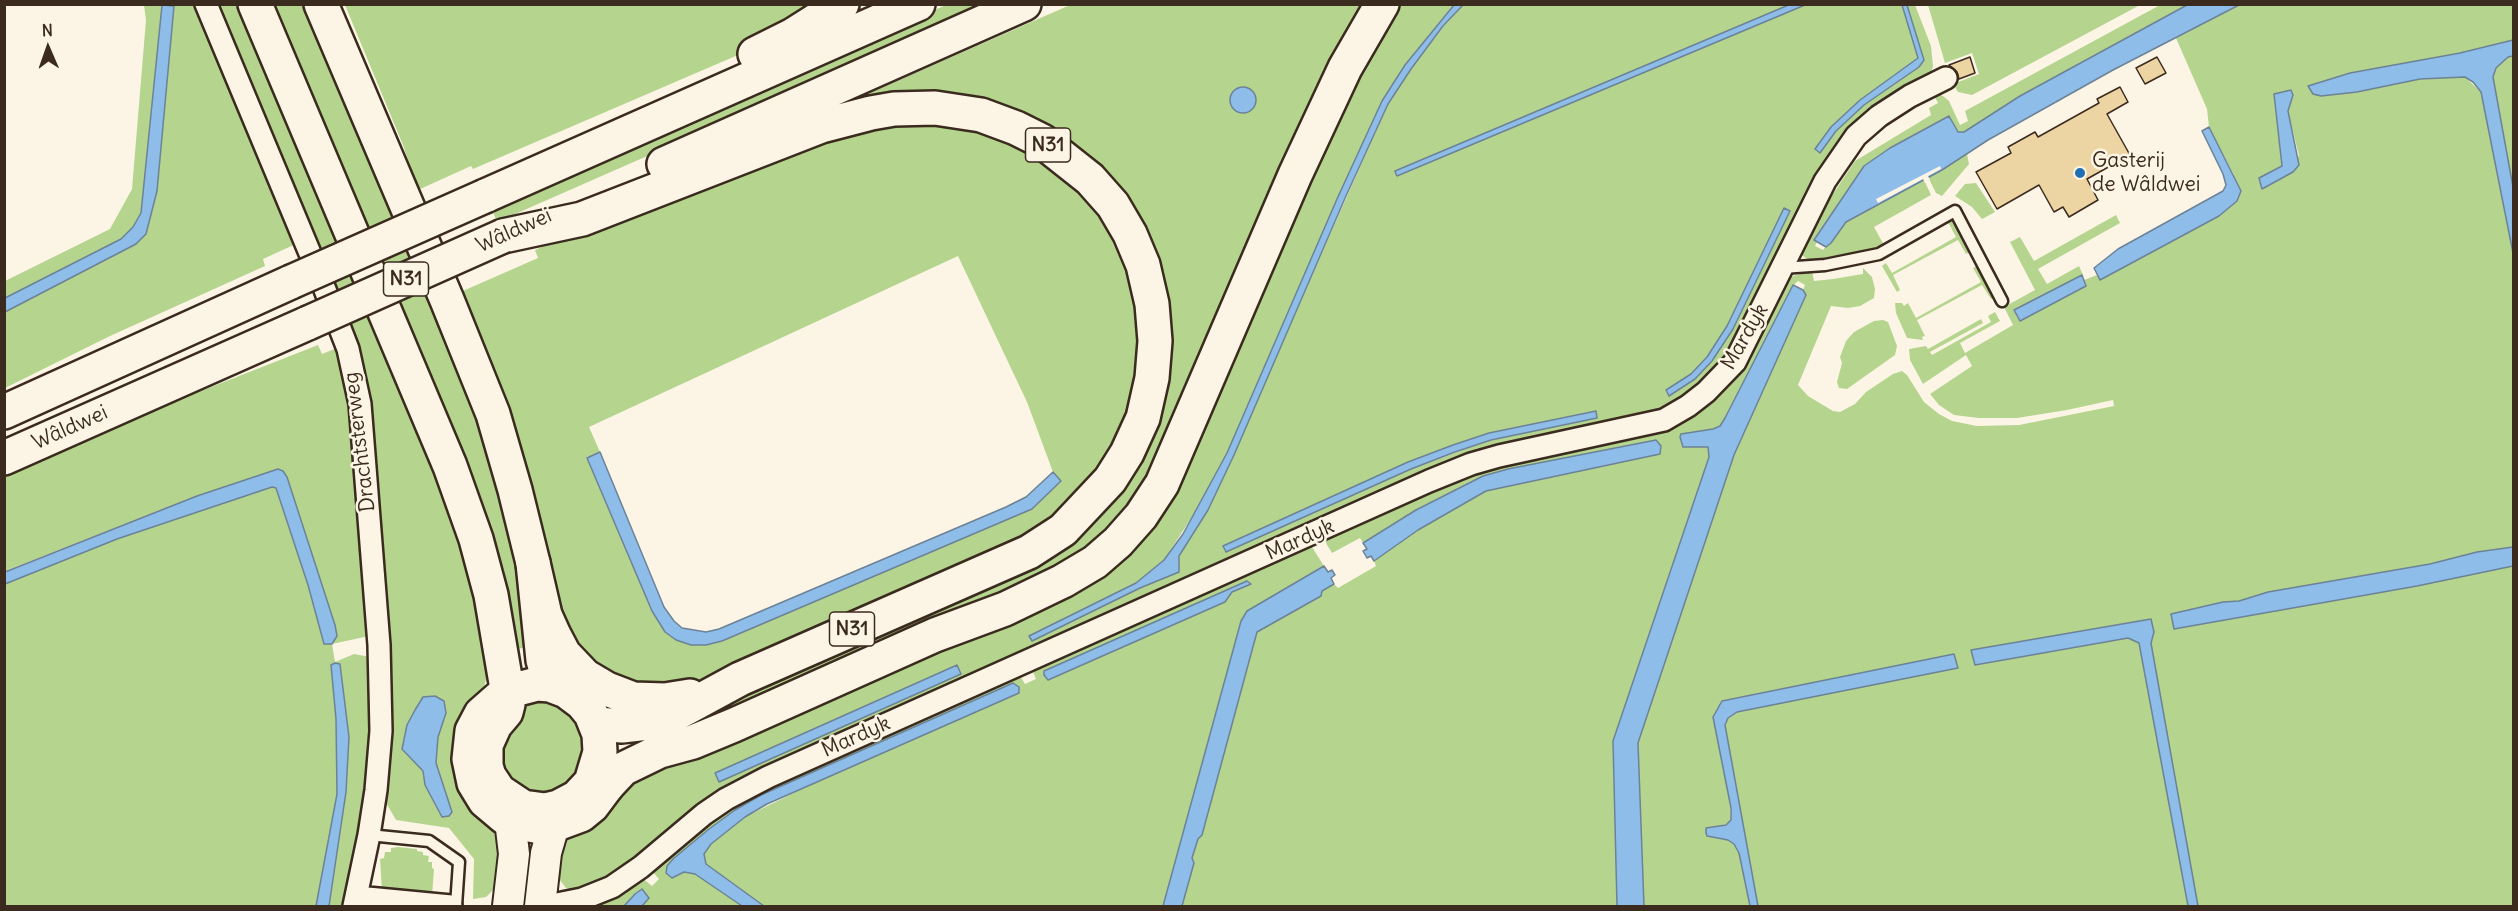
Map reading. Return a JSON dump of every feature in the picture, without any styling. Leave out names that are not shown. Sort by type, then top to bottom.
[{"type":"main road","points":[[255,4],[464,501],[491,595],[506,692],[506,712],[495,725],[486,745],[486,766],[489,776],[498,791],[523,807],[545,810],[556,816]]},
{"type":"main road","points":[[321,4],[489,403],[508,463],[533,563],[543,660],[550,685]]},
{"type":"main road","name":"N31","points":[[646,124],[700,81],[793,35],[842,4]]},
{"type":"main road","name":"Wâldwei","points":[[4,412],[918,4]]},
{"type":"main road","name":"Wâldwei","points":[[4,458],[1024,4]]},
{"type":"main road","name":"N31","points":[[601,779],[606,761],[627,751],[643,748],[660,751],[693,742],[734,725],[935,635],[1005,609],[1095,562],[1118,542],[1141,516],[1162,484],[1340,78],[1382,4]]},
{"type":"main road","name":"N31","points":[[503,236],[582,219],[821,126],[871,113],[917,108],[952,110],[981,116],[1016,128],[1042,141],[1090,179],[1113,205],[1130,234],[1143,265],[1152,304],[1155,341],[1152,378],[1143,418],[1131,445],[1103,488],[1064,530],[1029,552],[740,679],[694,695],[664,700],[633,699],[607,689],[585,676],[564,654],[545,615],[533,563]]},
{"type":"main road","name":"N31","points":[[596,724],[622,726],[648,723],[664,718],[740,679]]},
{"type":"main road","points":[[540,906],[546,853],[556,816],[568,803],[601,779],[601,743],[596,724],[582,703],[566,690],[550,685],[528,685],[506,692],[488,706],[477,722],[469,745],[469,759],[474,783],[485,801],[510,820],[528,825],[556,816]]},
{"type":"main road","points":[[508,906],[514,854],[510,820]]},
{"type":"street","name":"Drachtsterweg","points":[[206,4],[256,119],[348,350],[360,404],[379,645],[381,731],[376,790],[355,902]]},
{"type":"street","name":"Mardyk","points":[[547,906],[582,899],[612,887],[641,867],[704,814],[726,799],[768,777],[1429,481],[1471,464],[1499,456],[1664,420],[1706,392],[1735,362],[1825,181],[1856,135],[1879,116],[1910,96],[1946,78]]},
{"type":"street","points":[[355,902],[451,906]]},
{"type":"lane","points":[[1782,268],[1825,265],[1879,254],[1955,212],[2002,301]]},
{"type":"lane","points":[[369,835],[429,841],[459,862],[456,906]]},
{"type":"green space","points":[[144,5],[162,5],[162,10],[141,213],[133,227],[121,239],[5,298],[5,281],[110,229],[132,189],[146,20]]},
{"type":"green space","points":[[173,5],[198,5],[298,243],[263,259],[265,266],[110,336],[5,388],[5,312],[136,244],[146,234],[157,191]]},
{"type":"green space","points":[[215,5],[242,5],[465,543],[491,660],[481,699],[492,826],[501,853],[495,888],[486,897],[473,899],[474,859],[449,828],[396,820],[385,801],[367,402]],"holes":[[[435,696],[444,701],[446,713],[438,737],[436,763],[440,781],[442,817],[425,785],[423,771],[402,749],[407,725]]]},
{"type":"green space","points":[[267,5],[309,5],[487,430],[512,515],[534,647],[513,649]]},
{"type":"green space","points":[[345,5],[833,5],[738,55],[473,169],[471,166],[418,190],[403,145]]},
{"type":"green space","points":[[946,5],[991,5],[497,222],[490,205]]},
{"type":"green space","points":[[1070,5],[1374,5],[1138,502],[1083,553],[994,596],[711,723],[643,742],[643,730],[1013,569],[1147,424],[1142,241],[1014,119],[815,117]]},
{"type":"green space","points":[[1392,5],[1454,5],[1405,65],[1227,453],[1199,506],[1164,560],[1136,583],[1029,636],[1032,641],[1140,588],[1179,572],[1179,556],[1208,510],[1388,104],[1411,69],[1463,5],[1791,5],[1396,171],[1398,176],[1805,5],[1902,5],[1918,58],[1860,100],[1831,127],[1815,149],[1820,153],[1836,131],[1864,105],[1919,67],[1924,60],[1907,5],[1915,5],[1931,46],[1933,66],[1931,74],[1873,114],[1718,374],[1660,414],[1498,451],[765,772],[609,882],[573,891],[566,888],[556,875],[564,843],[623,783],[1122,545]],"holes":[[[1784,208],[1790,211],[1733,329],[1712,361],[1695,379],[1666,390],[1691,374],[1707,357],[1727,326]],[[1595,411],[1597,418],[1491,440],[1411,469],[1489,433]],[[956,665],[960,674],[715,774]]]},
{"type":"green space","points":[[1928,5],[2140,5],[1972,95],[1958,92],[1953,84],[1979,74],[1972,53],[1945,63]]},
{"type":"green space","points":[[2160,5],[2187,5],[2020,96],[1964,132],[1958,132],[1949,116],[1864,166],[1814,240],[1817,242],[1815,246],[1823,250],[1846,222],[1924,180],[1931,195],[1874,227],[1884,245],[1872,250],[1809,260],[1800,254],[1813,224],[1855,161],[1931,115],[1929,108],[1938,103],[1932,92],[1949,101],[1960,125],[1968,121],[1965,111]]},
{"type":"green space","points":[[2239,5],[2513,5],[2513,40],[2460,53],[2350,73],[2309,86],[2357,92],[2420,79],[2465,77],[2481,92],[2513,253],[2513,547],[2268,592],[2239,602],[2223,602],[2171,614],[2175,629],[2417,586],[2513,566],[2513,906],[2198,906],[2151,643],[2154,632],[2150,619],[1971,651],[1976,665],[2128,638],[2139,643],[2188,906],[1758,906],[1725,725],[1728,718],[1737,712],[1958,668],[1954,654],[1722,701],[1731,821],[1707,836],[1728,840],[1734,844],[1739,853],[1750,906],[1644,906],[1638,743],[1734,455],[1806,295],[1803,290],[1805,285],[1798,281],[1720,426],[1680,436],[1683,447],[1708,447],[1709,457],[1613,741],[1617,906],[1182,906],[1194,863],[1192,858],[1198,839],[1202,835],[1257,632],[1334,584],[1338,588],[1376,566],[1374,561],[1418,530],[1486,491],[1660,454],[1656,440],[1483,476],[1416,510],[1363,543],[1360,538],[1332,553],[1326,543],[1328,532],[1473,469],[1676,424],[1785,281],[1793,276],[1812,271],[1814,281],[1833,279],[1863,274],[1863,268],[1872,277],[1875,289],[1874,298],[1860,306],[1848,308],[1831,306],[1798,385],[1808,396],[1833,411],[1840,412],[1855,404],[1866,392],[1893,374],[1902,371],[1924,402],[1939,414],[1952,421],[1977,426],[2019,425],[2114,406],[2113,400],[2017,418],[1979,418],[1954,415],[1939,405],[1930,394],[1972,366],[1966,355],[1923,384],[1910,360],[1909,349],[1926,346],[1928,349],[1981,319],[1983,323],[1930,352],[1932,355],[1991,322],[1988,316],[1995,312],[2000,321],[1960,343],[1965,353],[2013,325],[2004,307],[2035,290],[2010,242],[2020,237],[2034,261],[2116,215],[2120,223],[2038,269],[2047,284],[2079,266],[2083,275],[2015,310],[2020,321],[2086,285],[2084,280],[2097,275],[2100,280],[2219,216],[2230,207],[2234,175],[2209,127],[2207,109],[2176,38]],"holes":[[[2274,94],[2293,95],[2288,111],[2299,156],[2260,184],[2259,178],[2282,166]]]},
{"type":"green space","points":[[2513,56],[2513,187],[2493,77],[2496,68],[2508,57]]},
{"type":"green space","points":[[894,116],[1014,136],[1084,185],[1135,271],[1141,378],[1118,447],[1042,534],[680,691],[632,692],[574,655],[456,294],[538,258],[535,250],[631,207]],"holes":[[[958,256],[1027,402],[1053,472],[1060,481],[1032,509],[722,641],[706,645],[665,632],[652,611],[587,458],[600,452],[589,427]]]},
{"type":"green space","points":[[1967,154],[1969,164],[1942,196],[1936,193],[1928,177]]},
{"type":"green space","points":[[1976,183],[1995,212],[1982,219],[1972,207],[1955,196],[1965,184]]},
{"type":"green space","points":[[1952,220],[1970,252],[1966,254],[1958,240],[1893,275],[1900,290],[1897,292],[1882,266],[1886,263],[1892,273],[1956,237],[1948,222]]},
{"type":"green space","points":[[1977,266],[1995,297],[1991,299],[1982,285],[1917,320],[1925,336],[1922,337],[1923,340],[1907,338],[1896,313],[1895,303],[1902,303],[1904,306],[1908,303],[1916,318],[1981,282],[1973,268]]},
{"type":"green space","points":[[1874,321],[1888,322],[1897,346],[1895,355],[1847,389],[1839,388],[1837,382],[1842,363],[1840,357],[1846,341],[1854,332]]},
{"type":"green space","points":[[318,345],[322,354],[337,348],[341,356],[350,405],[369,636],[332,644],[335,662],[354,654],[370,657],[371,790],[344,906],[329,906],[346,792],[349,737],[340,664],[335,663],[331,665],[336,719],[337,794],[316,906],[5,906],[5,584],[117,539],[272,487],[276,488],[308,585],[324,644],[337,636],[287,477],[281,469],[197,496],[5,571],[5,474],[112,426]]},
{"type":"green space","points":[[1308,545],[1312,547],[1324,566],[1247,611],[1241,621],[1163,906],[764,906],[706,864],[704,854],[711,844],[745,817],[818,781],[1019,693],[1013,683],[761,795],[709,829],[667,866],[673,878],[684,872],[696,874],[742,906],[642,906],[649,898],[635,894],[624,906],[570,906],[641,877],[652,886],[659,879],[651,870],[727,803],[1019,674],[1025,684],[1036,679],[1031,667]],"holes":[[[1247,581],[1250,584],[1232,592],[1224,602],[1048,680],[1044,675],[1044,671]]]},
{"type":"green space","points":[[535,699],[556,701],[574,715],[584,732],[583,762],[571,782],[551,794],[528,793],[505,776],[500,755],[512,724],[524,717],[521,702]]},
{"type":"green space","points":[[391,848],[417,849],[423,852],[423,855],[429,856],[428,862],[432,862],[434,869],[432,896],[382,891],[380,859],[384,858],[385,852],[391,852]]},
{"type":"water","points":[[1791,4],[1805,5],[1397,176],[1396,174],[1395,171]]},
{"type":"water","points":[[162,5],[174,6],[157,191],[146,234],[136,244],[5,312],[5,298],[121,239],[133,227],[141,213]]},
{"type":"water","points":[[1454,5],[1463,5],[1443,26],[1388,104],[1234,455],[1208,510],[1179,556],[1179,572],[1140,588],[1032,641],[1029,636],[1136,583],[1164,560],[1183,534],[1227,453],[1382,101],[1405,65]]},
{"type":"water","points":[[1902,5],[1907,5],[1924,60],[1919,67],[1864,105],[1836,131],[1820,153],[1815,149],[1831,127],[1860,100],[1918,58]]},
{"type":"water","points":[[2187,5],[2239,5],[2113,70],[1988,140],[1942,170],[1846,222],[1826,247],[1814,240],[1864,166],[1890,148],[1949,116],[1958,132],[1964,132],[2020,96]]},
{"type":"water","points":[[2513,40],[2513,56],[2508,57],[2496,68],[2493,77],[2513,187],[2513,253],[2481,92],[2473,82],[2465,77],[2420,79],[2357,92],[2321,96],[2313,94],[2308,86],[2350,73],[2460,53]]},
{"type":"water","points":[[1243,87],[1252,91],[1256,100],[1252,109],[1243,113],[1234,109],[1230,100],[1234,91]]},
{"type":"water","points":[[2291,90],[2293,95],[2288,111],[2299,165],[2293,172],[2262,189],[2259,178],[2282,166],[2274,94]]},
{"type":"water","points":[[2209,127],[2241,191],[2237,201],[2219,216],[2100,280],[2094,268],[2118,249],[2223,191],[2226,185],[2223,174],[2202,131]]},
{"type":"water","points":[[1784,208],[1790,211],[1733,329],[1712,361],[1695,379],[1669,396],[1666,390],[1691,374],[1707,357],[1727,326]]},
{"type":"water","points":[[2082,275],[2086,286],[2020,321],[2014,310]]},
{"type":"water","points":[[1793,285],[1803,290],[1806,295],[1734,455],[1638,743],[1644,906],[1617,906],[1613,741],[1709,457],[1708,447],[1683,447],[1680,437],[1681,434],[1720,426]]},
{"type":"water","points":[[1596,411],[1597,418],[1491,440],[1455,452],[1411,469],[1226,552],[1223,546],[1408,462],[1453,445],[1489,433]]},
{"type":"water","points":[[1656,440],[1661,446],[1660,454],[1486,491],[1418,530],[1374,561],[1371,556],[1367,558],[1363,551],[1367,549],[1363,543],[1416,510],[1483,476]]},
{"type":"water","points":[[600,452],[664,607],[682,628],[706,632],[719,629],[1006,507],[1026,497],[1053,472],[1061,481],[1032,509],[722,641],[706,645],[691,645],[676,640],[665,632],[652,611],[587,458]]},
{"type":"water","points":[[278,469],[283,471],[287,477],[335,625],[337,636],[332,644],[324,644],[308,585],[276,488],[272,487],[117,539],[5,584],[5,572],[197,496]]},
{"type":"water","points":[[2513,547],[2513,566],[2417,586],[2174,629],[2171,614],[2223,602],[2239,601],[2268,592]]},
{"type":"water","points":[[1324,566],[1328,572],[1332,570],[1335,575],[1331,578],[1334,584],[1322,591],[1321,596],[1257,632],[1202,835],[1198,839],[1192,858],[1194,863],[1182,906],[1163,906],[1241,621],[1247,611]]},
{"type":"water","points":[[1247,581],[1251,584],[1232,592],[1225,602],[1048,680],[1044,675],[1044,671]]},
{"type":"water","points":[[2151,619],[2154,632],[2151,643],[2198,906],[2188,906],[2139,643],[2128,638],[1975,665],[1971,650]]},
{"type":"water","points":[[1954,654],[1958,668],[1737,712],[1728,718],[1725,725],[1758,906],[1750,906],[1739,853],[1734,844],[1728,840],[1707,836],[1706,833],[1706,828],[1726,825],[1731,820],[1731,808],[1713,717],[1722,701]]},
{"type":"water","points":[[340,664],[349,737],[346,792],[329,906],[316,906],[337,794],[336,719],[331,665]]},
{"type":"water","points":[[957,665],[961,674],[719,782],[715,773]]},
{"type":"water","points":[[1013,683],[1019,687],[1019,693],[767,804],[745,817],[711,844],[704,854],[706,864],[764,906],[742,906],[695,874],[684,872],[672,878],[666,873],[667,866],[673,859],[709,829],[761,795]]},
{"type":"water","points":[[435,696],[444,701],[446,713],[438,737],[436,763],[452,812],[449,816],[442,817],[425,785],[423,771],[402,749],[407,725],[423,697]]},
{"type":"water","points":[[642,889],[649,898],[642,906],[624,906],[635,894]]},
{"type":"pier","points":[[1940,166],[1941,169],[1928,176],[1930,180],[1925,183],[1923,179],[1878,203],[1876,199]]},
{"type":"building","points":[[1970,57],[1975,73],[1959,79],[1957,72],[1949,65]]},
{"type":"building","points":[[2157,57],[2166,73],[2145,84],[2136,68]]},
{"type":"building","points":[[2120,87],[2128,102],[2107,114],[2130,155],[2087,179],[2098,200],[2069,217],[2063,207],[2054,212],[2039,185],[1997,209],[1976,172],[2011,153],[2008,147],[2035,132],[2038,137],[2099,103],[2097,99]]},
{"type":"place","name":"Gasterij de Wâldwei","points":[[2080,173]]}]
